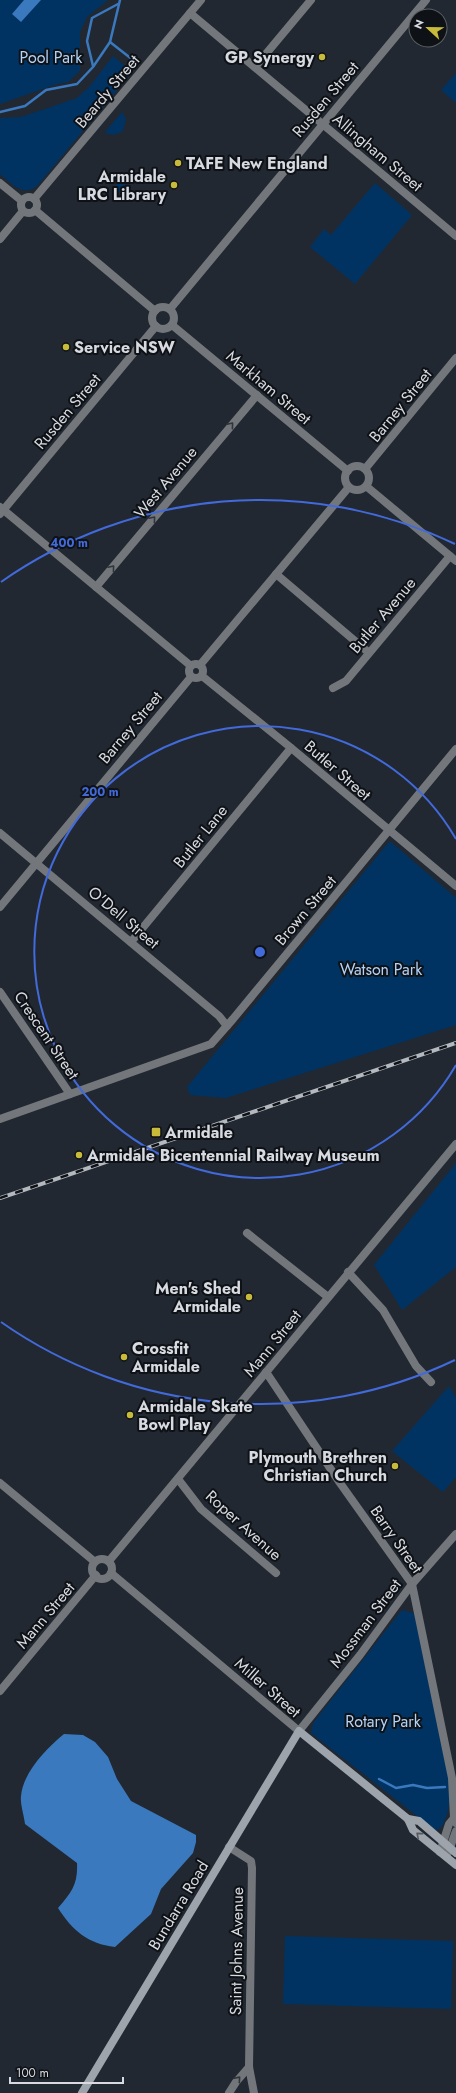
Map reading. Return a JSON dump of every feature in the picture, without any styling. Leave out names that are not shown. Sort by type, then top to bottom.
[{"type":"main road","name":"Miller Street","points":[[299,1731],[408,1820],[413,1830],[456,1865]]},
{"type":"main road","name":"Bundarra Road","points":[[82,2093],[299,1731]]},
{"type":"main road","name":"Miller Street","points":[[408,1820],[419,1821],[450,1848]]},
{"type":"street","name":"Beardy Street","points":[[34,199],[201,0]]},
{"type":"street","points":[[255,67],[311,0]]},
{"type":"street","name":"Rusden Street","points":[[170,309],[426,0]]},
{"type":"street","name":"Allingham Street","points":[[190,14],[456,236]]},
{"type":"street","points":[[0,182],[22,201]]},
{"type":"street","points":[[27,197],[34,199],[37,205],[35,210],[28,214],[23,211],[20,206],[22,201],[27,197]]},
{"type":"street","points":[[35,210],[155,311]]},
{"type":"street","points":[[0,239],[23,211]]},
{"type":"street","points":[[164,307],[170,309],[174,316],[172,325],[165,329],[156,326],[152,318],[155,311],[164,307]]},
{"type":"street","name":"Markham Street","points":[[172,325],[348,471]]},
{"type":"street","name":"Rusden Street","points":[[1,511],[156,326]]},
{"type":"street","name":"Barney Street","points":[[365,469],[456,358]]},
{"type":"street","name":"West Avenue","points":[[96,587],[257,395]]},
{"type":"street","points":[[356,466],[365,469],[369,477],[366,486],[358,490],[349,487],[346,479],[348,471],[356,466]]},
{"type":"street","points":[[366,486],[453,558]]},
{"type":"street","points":[[200,665],[349,487]]},
{"type":"street","points":[[1,511],[191,666]]},
{"type":"street","name":"Butler Avenue","points":[[333,688],[346,681],[368,652],[453,558]]},
{"type":"street","points":[[276,574],[368,652]]},
{"type":"street","points":[[191,666],[195,664],[200,665]]},
{"type":"street","points":[[191,666],[189,669],[191,677],[195,679],[202,676],[203,670],[200,665]]},
{"type":"street","name":"Butler Street","points":[[202,676],[291,748],[388,831],[456,886]]},
{"type":"street","name":"Barney Street","points":[[0,907],[191,677]]},
{"type":"street","name":"Butler Lane","points":[[131,942],[291,748]]},
{"type":"street","name":"Brown Street","points":[[0,1119],[211,1044],[456,749]]},
{"type":"street","name":"O'Dell Street","points":[[0,833],[219,1016],[227,1026]]},
{"type":"street","name":"Crescent Street","points":[[0,992],[70,1094]]},
{"type":"street","name":"Mann Street","points":[[109,1561],[456,1144]]},
{"type":"street","points":[[247,1233],[328,1297]]},
{"type":"street","points":[[348,1272],[383,1310],[416,1366],[432,1382]]},
{"type":"street","name":"Barry Street","points":[[266,1372],[340,1483],[412,1584],[452,1778],[455,1821],[449,1824],[450,1848]]},
{"type":"street","name":"Roper Avenue","points":[[178,1479],[201,1509],[276,1573]]},
{"type":"street","points":[[0,1483],[95,1562]]},
{"type":"street","name":"Mossman Street","points":[[299,1731],[360,1655],[412,1584],[456,1534]]},
{"type":"street","points":[[102,1559],[109,1561],[112,1567],[111,1574],[104,1578],[96,1575],[93,1569],[95,1562],[102,1559]]},
{"type":"street","name":"Miller Street","points":[[111,1574],[299,1731]]},
{"type":"street","name":"Mann Street","points":[[0,1691],[96,1575]]},
{"type":"street","name":"Barry Street","points":[[443,1854],[450,1848],[456,1831]]},
{"type":"street","name":"Saint Johns Avenue","points":[[229,1847],[251,1861],[252,1868],[249,2067],[254,2093]]},
{"type":"street","points":[[229,2093],[249,2067]]},
{"type":"green space","name":"Pool Park","points":[[0,0],[108,0],[87,17],[80,32],[80,71],[68,82],[57,84],[0,104]]},
{"type":"green space","points":[[113,56],[132,72],[37,186],[32,189],[22,190],[17,188],[0,174],[0,118],[21,117],[77,98],[90,86]]},
{"type":"green space","points":[[456,73],[456,103],[441,90]]},
{"type":"green space","points":[[122,112],[126,119],[123,131],[114,134],[105,132]]},
{"type":"green space","points":[[120,180],[133,191],[127,198],[114,188]]},
{"type":"green space","points":[[375,183],[412,215],[355,284],[310,247],[324,229],[331,235]]},
{"type":"green space","name":"Watson Park","points":[[391,842],[456,898],[456,1025],[226,1098],[190,1095],[187,1087],[388,843]]},
{"type":"green space","points":[[456,1163],[456,1267],[402,1310],[374,1265]]},
{"type":"green space","points":[[449,1386],[456,1398],[456,1477],[443,1492],[392,1451]]},
{"type":"green space","name":"Rotary Park","points":[[402,1610],[414,1613],[449,1778],[450,1798],[447,1816],[441,1828],[435,1830],[311,1733],[313,1723]]},
{"type":"green space","points":[[285,1936],[453,1941],[451,2009],[283,2004]]},
{"type":"shaded area","points":[[24,0],[41,0],[21,22],[12,14]]},
{"type":"shaded area","points":[[64,1734],[83,1735],[95,1742],[108,1757],[117,1779],[131,1801],[196,1835],[193,1853],[161,1889],[151,1914],[115,1947],[97,1943],[82,1935],[63,1916],[58,1908],[73,1887],[76,1877],[77,1863],[25,1824],[21,1796],[26,1778],[43,1753]]},
{"type":"waterway","points":[[0,112],[25,106],[46,90],[77,84],[93,67],[110,42],[120,0]]},
{"type":"waterway","points":[[93,66],[87,41],[92,18],[118,4]]},
{"type":"waterway","points":[[110,42],[133,60]]},
{"type":"waterway","points":[[379,1779],[396,1788],[413,1785],[427,1788],[445,1787]]},
{"type":"railway","points":[[0,1198],[456,1043]]},
{"type":"place","name":"GP Synergy","points":[[322,57]]},
{"type":"place","name":"TAFE New England","points":[[178,163]]},
{"type":"place","name":"Armidale LRC Library","points":[[174,185]]},
{"type":"place","name":"Service NSW","points":[[66,347]]},
{"type":"place","name":"Armidale","points":[[156,1132]]},
{"type":"place","name":"Armidale Bicentennial Railway Museum","points":[[79,1155]]},
{"type":"place","name":"Men's Shed Armidale","points":[[249,1297]]},
{"type":"place","name":"Crossfit Armidale","points":[[124,1357]]},
{"type":"place","name":"Armidale Skate Bowl Play","points":[[130,1415]]},
{"type":"place","name":"Plymouth Brethren Christian Church","points":[[395,1466]]}]
